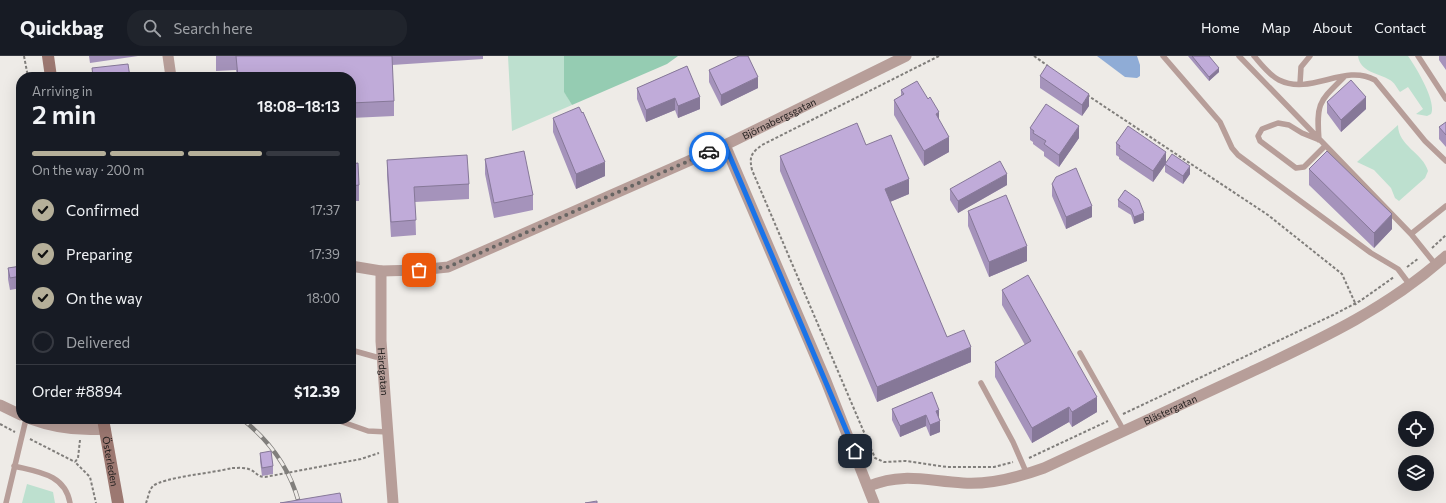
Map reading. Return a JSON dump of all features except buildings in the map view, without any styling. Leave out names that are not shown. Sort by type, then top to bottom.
[{"type":"main road","points":[[48,56],[50,72]]},
{"type":"main road","name":"Österleden","points":[[104,424],[118,503]]},
{"type":"street","points":[[168,56],[170,72]]},
{"type":"street","name":"Björnabergsgatan","points":[[380,271],[419,270],[448,267],[725,145],[906,56]]},
{"type":"street","points":[[725,145],[826,381],[869,486],[874,503]]},
{"type":"street","name":"Blästergatan","points":[[869,486],[898,478],[916,477],[964,483],[996,481],[1027,474],[1124,431],[1322,338],[1362,317],[1410,285],[1446,256]]},
{"type":"street","points":[[356,267],[380,271]]},
{"type":"street","name":"Härdgatan","points":[[380,271],[384,432],[393,503]]},
{"type":"street","points":[[0,405],[16,413]]},
{"type":"street","points":[[47,424],[79,430],[104,424]]},
{"type":"lane","points":[[1164,56],[1220,122],[1232,148],[1238,155],[1371,253],[1398,269],[1410,285]]},
{"type":"lane","points":[[1239,56],[1411,234],[1436,265]]},
{"type":"lane","points":[[1254,56],[1278,80],[1300,84],[1317,83],[1345,76],[1368,76],[1375,80],[1425,141],[1446,161]]},
{"type":"lane","points":[[1300,84],[1301,67],[1310,56]]},
{"type":"lane","points":[[1418,56],[1446,99]]},
{"type":"lane","points":[[1319,140],[1318,114],[1321,102],[1330,90],[1345,76]]},
{"type":"lane","points":[[1319,140],[1302,133],[1289,125],[1278,122],[1262,129],[1258,136],[1260,140],[1296,168],[1304,167],[1325,146]]},
{"type":"lane","points":[[1411,234],[1446,206]]},
{"type":"lane","points":[[356,351],[376,357],[382,356]]},
{"type":"lane","points":[[1080,353],[1124,431]]},
{"type":"lane","points":[[981,383],[1013,442],[1027,474]]},
{"type":"lane","points":[[6,503],[24,424]]},
{"type":"lane","points":[[347,424],[357,428],[384,432]]},
{"type":"lane","points":[[14,466],[38,472],[59,482],[65,487],[70,503]]},
{"type":"path","points":[[24,56],[27,72]]},
{"type":"path","points":[[939,56],[762,146],[752,152],[749,161],[875,458],[884,462],[906,461],[947,467],[974,468],[994,466],[1037,455],[1356,303],[1401,272],[1426,253],[1446,235]]},
{"type":"path","points":[[1034,56],[1054,70]]},
{"type":"path","points":[[1086,94],[1268,215],[1342,274],[1362,317]]},
{"type":"path","points":[[0,424],[75,462],[90,477],[96,503]]},
{"type":"path","points":[[75,462],[80,446],[79,430]]},
{"type":"path","points":[[146,503],[151,488],[155,484],[168,480],[232,468],[247,469],[259,477],[265,477],[375,455],[378,454],[382,447],[384,432]]},
{"type":"green space","points":[[508,56],[564,56],[564,91],[572,105],[512,131]]},
{"type":"green space","points":[[564,56],[678,56],[667,64],[572,105],[564,92]]},
{"type":"green space","points":[[1358,56],[1408,56],[1425,85],[1431,101],[1431,114],[1427,116],[1416,114],[1423,109],[1408,87],[1400,92],[1391,81],[1362,66]]},
{"type":"green space","points":[[1398,125],[1402,139],[1421,159],[1428,171],[1425,178],[1399,201],[1395,198],[1391,188],[1374,170],[1357,162]]},
{"type":"green space","points":[[27,484],[53,492],[55,503],[22,503]]},
{"type":"water","points":[[1097,56],[1137,56],[1140,65],[1140,76],[1137,78],[1125,77]]},
{"type":"railway","points":[[248,424],[278,456],[290,479],[299,503]]},
{"type":"way so far","points":[[419,270],[448,267],[709,152]]},
{"type":"route","points":[[709,152],[725,145],[855,451]]}]
